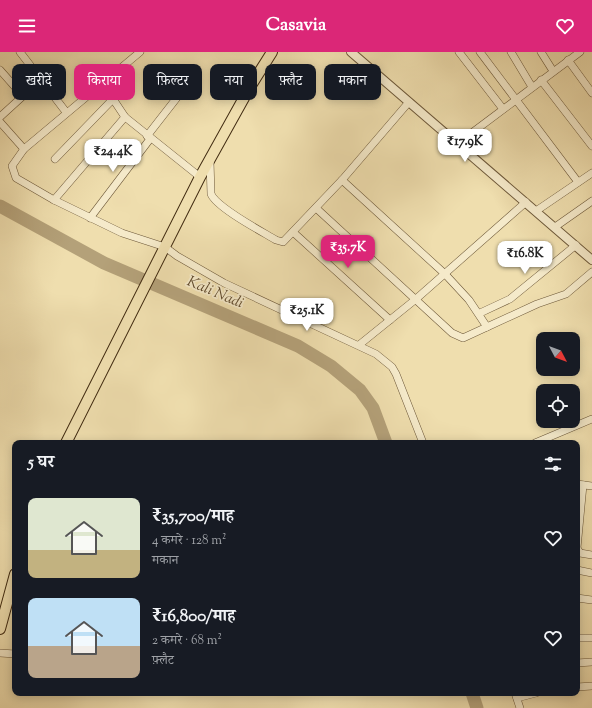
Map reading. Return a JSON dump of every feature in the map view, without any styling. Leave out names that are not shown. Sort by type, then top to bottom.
[{"type":"main road","points":[[68,440],[210,158],[272,52]]},
{"type":"main road","points":[[0,629],[12,587]]},
{"type":"street","points":[[20,52],[29,64]]},
{"type":"street","points":[[125,64],[140,52]]},
{"type":"street","points":[[351,52],[592,260]]},
{"type":"street","points":[[459,52],[503,109]]},
{"type":"street","points":[[480,52],[578,182]]},
{"type":"street","points":[[511,52],[532,87]]},
{"type":"street","points":[[541,52],[553,71]]},
{"type":"street","points":[[457,144],[578,53]]},
{"type":"street","points":[[568,60],[592,93]]},
{"type":"street","points":[[0,70],[12,84]]},
{"type":"street","points":[[542,80],[592,146]]},
{"type":"street","points":[[0,117],[19,100]]},
{"type":"street","points":[[56,100],[66,112]]},
{"type":"street","points":[[81,100],[24,149],[12,166],[16,178],[54,200],[135,239],[166,247],[224,283],[376,354],[392,367],[396,374],[422,440]]},
{"type":"street","points":[[55,158],[112,100]]},
{"type":"street","points":[[114,100],[125,117],[200,177]]},
{"type":"street","points":[[90,218],[176,100]]},
{"type":"street","points":[[210,158],[211,194],[218,204],[280,242],[283,242],[342,180],[409,102]]},
{"type":"street","points":[[54,200],[125,117]]},
{"type":"street","points":[[0,122],[5,133],[24,149]]},
{"type":"street","points":[[536,211],[592,173]]},
{"type":"street","points":[[342,180],[444,274],[480,313],[488,327]]},
{"type":"street","points":[[555,228],[592,201]]},
{"type":"street","points":[[359,345],[416,299],[526,202]]},
{"type":"street","points":[[316,208],[457,337],[468,337],[537,304],[566,294],[592,272]]},
{"type":"street","points":[[293,232],[390,320]]},
{"type":"street","points":[[480,313],[510,299],[576,245]]},
{"type":"street","points":[[543,440],[592,419]]},
{"type":"street","points":[[580,484],[592,486]]},
{"type":"street","points":[[580,553],[592,555]]},
{"type":"street","points":[[580,571],[592,573]]},
{"type":"street","points":[[580,598],[592,600]]},
{"type":"street","points":[[580,638],[592,638]]},
{"type":"street","points":[[0,653],[12,654]]},
{"type":"street","points":[[580,662],[592,662]]},
{"type":"street","points":[[580,687],[592,686]]},
{"type":"street","points":[[516,696],[520,708]]},
{"type":"waterway","name":"Kali Nadi","points":[[0,206],[104,263],[298,346],[331,366],[360,390],[373,408],[385,440]]},
{"type":"waterway","name":"Kali Nadi","points":[[473,696],[477,708]]}]
